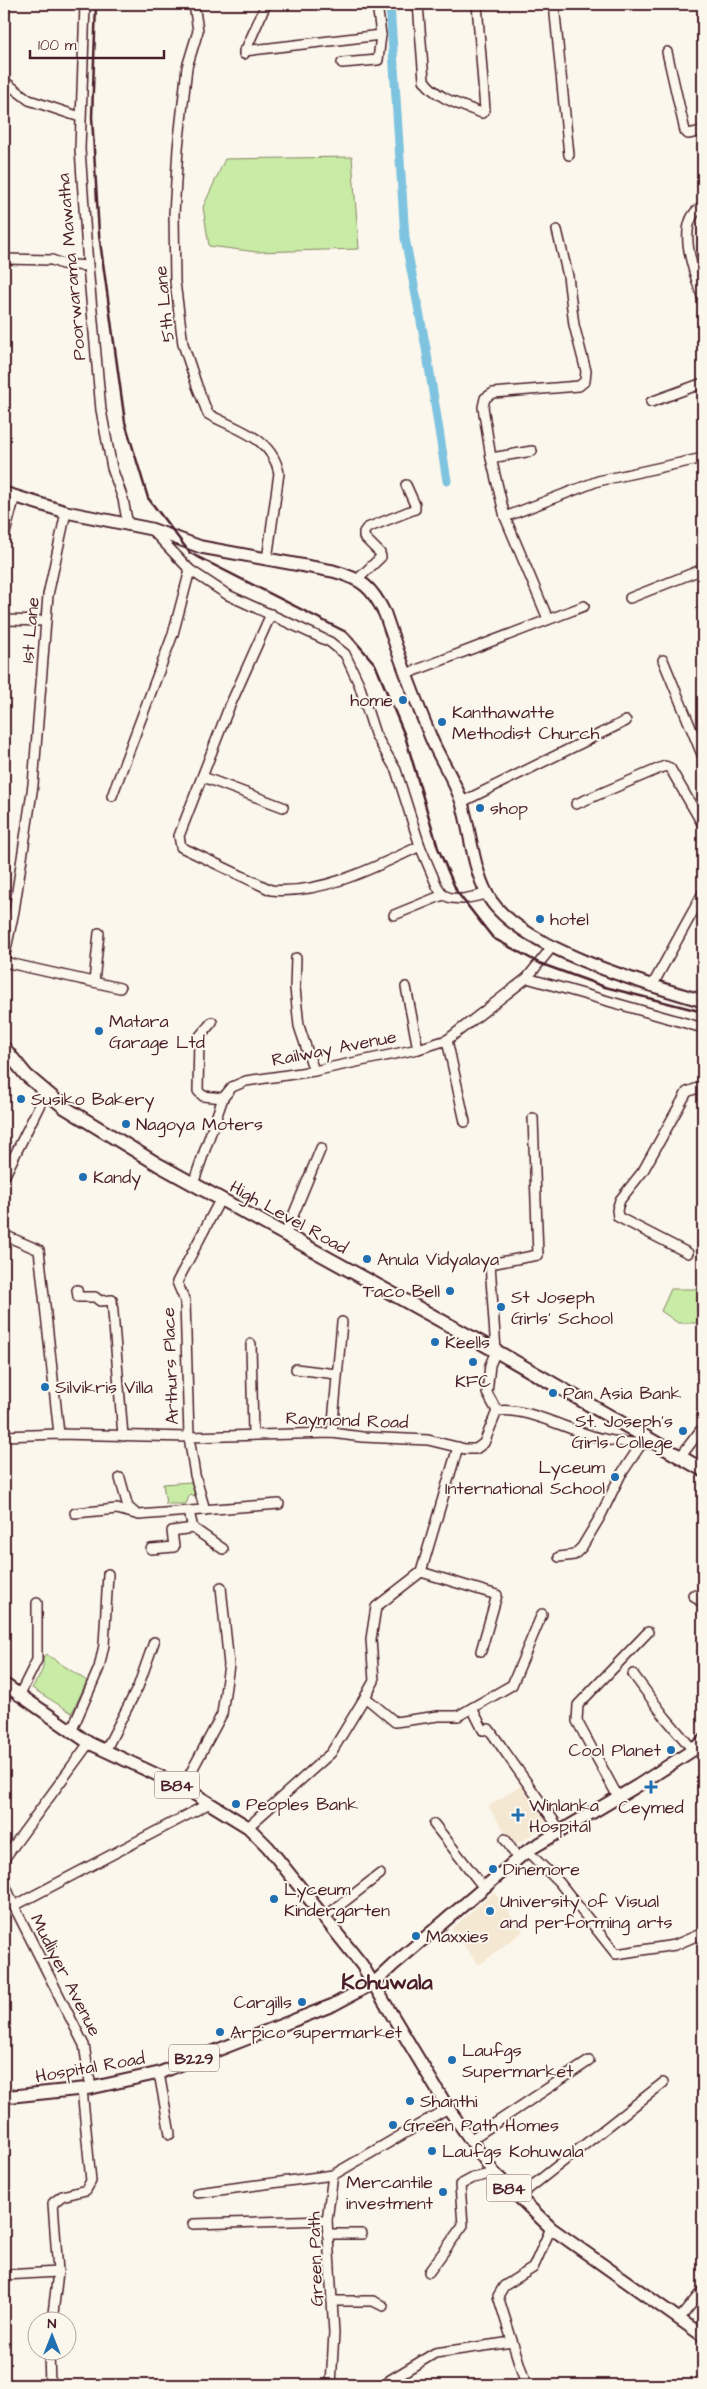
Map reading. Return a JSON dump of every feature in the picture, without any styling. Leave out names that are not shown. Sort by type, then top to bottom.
[{"type":"highway","name":"High Level Road","points":[[4,1048],[26,1075],[64,1107],[220,1200],[496,1350],[703,1470]]},
{"type":"main road","points":[[4,493],[66,512],[151,529],[200,547],[333,571],[367,585],[378,598],[431,740],[462,802],[474,861],[487,894],[495,906],[518,926],[552,947],[652,986],[703,1001]]},
{"type":"main road","name":"B84","points":[[4,1684],[89,1743],[183,1787],[248,1827],[268,1847],[326,1916],[374,1984],[448,2108],[494,2173],[551,2228],[703,2336]]},
{"type":"main road","name":"Hospital Road","points":[[4,2097],[87,2089],[159,2073],[333,2005],[374,1984],[393,1965],[527,1851],[618,1797],[693,1750],[703,1741]]},
{"type":"street","name":"Poorwarama Mawatha","points":[[85,4],[80,149],[88,266],[100,410],[112,468],[123,499],[128,525]]},
{"type":"street","name":"5th Lane","points":[[194,4],[198,31],[186,66],[174,214],[175,282],[183,344],[196,386],[208,414],[250,434],[276,459],[279,473],[267,560]]},
{"type":"street","points":[[266,4],[244,53],[381,35]]},
{"type":"street","points":[[342,63],[378,60],[381,35],[377,4]]},
{"type":"street","points":[[418,4],[424,80],[428,85],[454,103],[482,113],[485,110],[477,4]]},
{"type":"street","points":[[554,4],[569,155]]},
{"type":"street","points":[[667,52],[685,131],[688,134],[703,131]]},
{"type":"street","points":[[4,81],[29,100],[80,117]]},
{"type":"street","points":[[703,206],[697,209],[690,220],[688,254],[703,299]]},
{"type":"street","points":[[548,620],[505,517],[491,458],[483,407],[485,398],[492,393],[579,386],[585,381],[586,371],[574,325],[568,276],[557,230]]},
{"type":"street","points":[[4,259],[52,260],[62,264],[88,266]]},
{"type":"street","points":[[651,402],[703,384]]},
{"type":"street","points":[[491,458],[532,451]]},
{"type":"street","points":[[505,517],[598,481],[703,458]]},
{"type":"street","points":[[358,580],[381,557],[380,553],[364,537],[364,532],[367,528],[414,509],[415,505],[406,485]]},
{"type":"street","points":[[4,538],[15,496]]},
{"type":"street","name":"1st Lane","points":[[4,961],[14,911],[33,785],[48,595],[66,512]]},
{"type":"street","points":[[151,529],[190,570],[228,595],[330,642],[345,654],[359,684],[375,734],[396,770],[420,846],[437,886],[443,895]]},
{"type":"street","points":[[630,598],[703,569]]},
{"type":"street","points":[[112,796],[173,634],[190,570]]},
{"type":"street","points":[[406,674],[584,606]]},
{"type":"street","points":[[271,614],[228,710],[179,836],[181,847],[271,890],[286,892],[364,873],[420,846]]},
{"type":"street","points":[[4,620],[46,621]]},
{"type":"street","points":[[664,660],[703,757]]},
{"type":"street","points":[[462,802],[626,720]]},
{"type":"street","points":[[576,804],[665,766],[670,768],[703,825]]},
{"type":"street","points":[[203,777],[282,807]]},
{"type":"street","points":[[652,986],[703,893]]},
{"type":"street","points":[[394,915],[443,895],[463,899],[487,894]]},
{"type":"street","points":[[94,982],[99,933]]},
{"type":"street","name":"Railway Avenue","points":[[223,1098],[232,1087],[246,1081],[314,1071],[418,1049],[447,1040],[528,978],[552,947]]},
{"type":"street","points":[[296,958],[295,988],[299,1026],[314,1071]]},
{"type":"street","points":[[4,961],[120,988]]},
{"type":"street","points":[[528,978],[703,1028]]},
{"type":"street","points":[[406,987],[418,1049]]},
{"type":"street","points":[[193,1184],[223,1098],[203,1096],[198,1091],[199,1037],[212,1022]]},
{"type":"street","points":[[447,1040],[464,1122]]},
{"type":"street","points":[[688,1252],[618,1217],[617,1210],[620,1200],[642,1171],[687,1092],[703,1086]]},
{"type":"street","points":[[4,1177],[46,1092]]},
{"type":"street","points":[[533,1118],[538,1255],[490,1264],[496,1350],[490,1364],[487,1393],[496,1411],[519,1412],[604,1440],[659,1444]]},
{"type":"street","points":[[285,1235],[322,1148]]},
{"type":"street","name":"Arthurs Place","points":[[205,1510],[195,1475],[190,1437],[186,1301],[177,1282],[220,1200]]},
{"type":"street","points":[[4,1235],[39,1250],[59,1434]]},
{"type":"street","points":[[77,1290],[78,1296],[95,1296],[100,1301],[112,1300],[123,1436]]},
{"type":"street","points":[[332,1433],[342,1322]]},
{"type":"street","points":[[251,1344],[253,1434]]},
{"type":"street","points":[[296,1369],[336,1374]]},
{"type":"street","name":"Raymond Road","points":[[4,1436],[59,1434],[190,1437],[332,1433],[362,1437],[428,1440],[476,1449],[484,1443],[496,1411]]},
{"type":"street","points":[[681,1456],[703,1427]]},
{"type":"street","points":[[559,1556],[574,1555],[582,1547],[609,1500],[620,1476],[642,1443]]},
{"type":"street","points":[[248,1827],[331,1753],[365,1698],[374,1681],[371,1639],[376,1607],[421,1572],[458,1447]]},
{"type":"street","points":[[120,1478],[128,1507],[138,1514]]},
{"type":"street","points":[[75,1513],[117,1509],[138,1514],[189,1512],[279,1504]]},
{"type":"street","points":[[189,1512],[193,1528],[223,1549]]},
{"type":"street","points":[[151,1550],[174,1547],[172,1531],[193,1528]]},
{"type":"street","points":[[421,1572],[497,1595],[481,1650]]},
{"type":"street","points":[[71,1732],[99,1668],[104,1645],[108,1574]]},
{"type":"street","points":[[183,1787],[222,1714],[229,1666],[221,1587]]},
{"type":"street","points":[[693,1595],[703,1604]]},
{"type":"street","points":[[19,1696],[36,1660],[37,1604]]},
{"type":"street","points":[[365,1698],[395,1722],[438,1716],[458,1716],[512,1685],[542,1614]]},
{"type":"street","points":[[618,1797],[577,1721],[578,1706],[648,1632]]},
{"type":"street","points":[[105,1751],[138,1688],[154,1642]]},
{"type":"street","points":[[633,1674],[665,1717],[693,1750]]},
{"type":"street","points":[[472,1708],[483,1730],[489,1729],[561,1831]]},
{"type":"street","points":[[4,1859],[89,1743]]},
{"type":"street","points":[[14,1906],[210,1803]]},
{"type":"street","points":[[434,1824],[484,1888]]},
{"type":"street","points":[[505,1840],[518,1859]]},
{"type":"street","points":[[527,1851],[559,1882],[616,1954],[675,1945],[703,1933]]},
{"type":"street","points":[[326,1916],[380,1874]]},
{"type":"street","name":"Mudliyer Avenue","points":[[4,1882],[14,1906],[84,2045],[91,2181],[86,2190],[62,2196],[53,2203],[51,2209],[58,2272]]},
{"type":"street","points":[[470,2140],[588,2061]]},
{"type":"street","points":[[159,2073],[170,2134]]},
{"type":"street","points":[[518,2197],[663,2083]]},
{"type":"street","points":[[196,2193],[333,2175],[448,2108]]},
{"type":"street","points":[[428,2272],[463,2225],[460,2185],[473,2178],[494,2173]]},
{"type":"street","name":"Green Path","points":[[331,2385],[334,2333],[327,2220],[333,2175]]},
{"type":"street","points":[[194,2224],[327,2220]]},
{"type":"street","points":[[526,2385],[498,2296],[504,2286],[533,2268],[551,2228]]},
{"type":"street","points":[[327,2234],[362,2234]]},
{"type":"street","points":[[4,2275],[58,2272],[53,2312]]},
{"type":"street","points":[[680,2318],[703,2290]]},
{"type":"street","points":[[332,2301],[373,2301],[383,2306]]},
{"type":"street","points":[[390,2380],[436,2353],[512,2342]]},
{"type":"street","points":[[49,2362],[50,2385]]},
{"type":"shaded area","name":"Winlanka Hospital","points":[[522,1785],[548,1824],[514,1846],[488,1806]]},
{"type":"shaded area","name":"University of Visual and performing arts","points":[[494,1892],[523,1931],[479,1965],[451,1929]]},
{"type":"green space","points":[[352,157],[359,249],[257,252],[209,246],[203,207],[225,159]]},
{"type":"green space","points":[[671,1289],[699,1289],[703,1297],[704,1306],[700,1323],[678,1323],[661,1311]]},
{"type":"green space","points":[[191,1482],[195,1496],[190,1494],[186,1504],[166,1504],[163,1484]]},
{"type":"green space","points":[[46,1654],[87,1681],[72,1713],[32,1688],[40,1674],[43,1658]]},
{"type":"waterway","points":[[390,4],[405,238],[426,348],[447,481]]},
{"type":"railway","points":[[96,4],[92,117],[99,234],[125,422],[148,498],[190,553],[348,633],[375,664],[405,736],[438,848],[457,892],[493,938],[539,963],[605,987],[703,1012]]},
{"type":"place","name":"home","points":[[403,700]]},
{"type":"place","name":"Kanthawatte Methodist Church","points":[[442,722]]},
{"type":"place","name":"shop","points":[[480,808]]},
{"type":"place","name":"hotel","points":[[540,919]]},
{"type":"place","name":"Matara Garage Ltd","points":[[99,1031]]},
{"type":"place","name":"Susiko Bakery","points":[[21,1099]]},
{"type":"place","name":"Nagoya Moters","points":[[126,1124]]},
{"type":"place","name":"Kandy","points":[[83,1177]]},
{"type":"place","name":"Anula Vidyalaya","points":[[367,1259]]},
{"type":"place","name":"Taco Bell","points":[[450,1291]]},
{"type":"place","name":"St Joseph Girls' School","points":[[501,1307]]},
{"type":"place","name":"Keells","points":[[435,1342]]},
{"type":"place","name":"KFC","points":[[473,1362]]},
{"type":"place","name":"Silvikris Villa","points":[[45,1387]]},
{"type":"place","name":"Pan Asia Bank","points":[[553,1393]]},
{"type":"place","name":"St. Joseph's Girls College","points":[[683,1431]]},
{"type":"place","name":"Lyceum International School","points":[[615,1477]]},
{"type":"place","name":"Cool Planet","points":[[671,1750]]},
{"type":"place","name":"Ceymed","points":[[651,1787]]},
{"type":"place","name":"Peoples Bank","points":[[236,1804]]},
{"type":"place","name":"Winlanka Hospital","points":[[518,1815]]},
{"type":"place","name":"Dinemore","points":[[493,1869]]},
{"type":"place","name":"Lyceum Kindergarten","points":[[274,1899]]},
{"type":"place","name":"University of Visual and performing arts","points":[[490,1911]]},
{"type":"place","name":"Maxxies","points":[[416,1936]]},
{"type":"place","name":"Cargills","points":[[302,2002]]},
{"type":"place","name":"Arpico supermarket","points":[[220,2032]]},
{"type":"place","name":"Laufgs Supermarket","points":[[452,2060]]},
{"type":"place","name":"Shanthi","points":[[410,2101]]},
{"type":"place","name":"Green Path Homes","points":[[393,2125]]},
{"type":"place","name":"Laufgs Kohuwala","points":[[432,2151]]},
{"type":"place","name":"Mercantile investment","points":[[443,2192]]},
{"type":"district","name":"Kohuwala","points":[[387,1981]]}]
